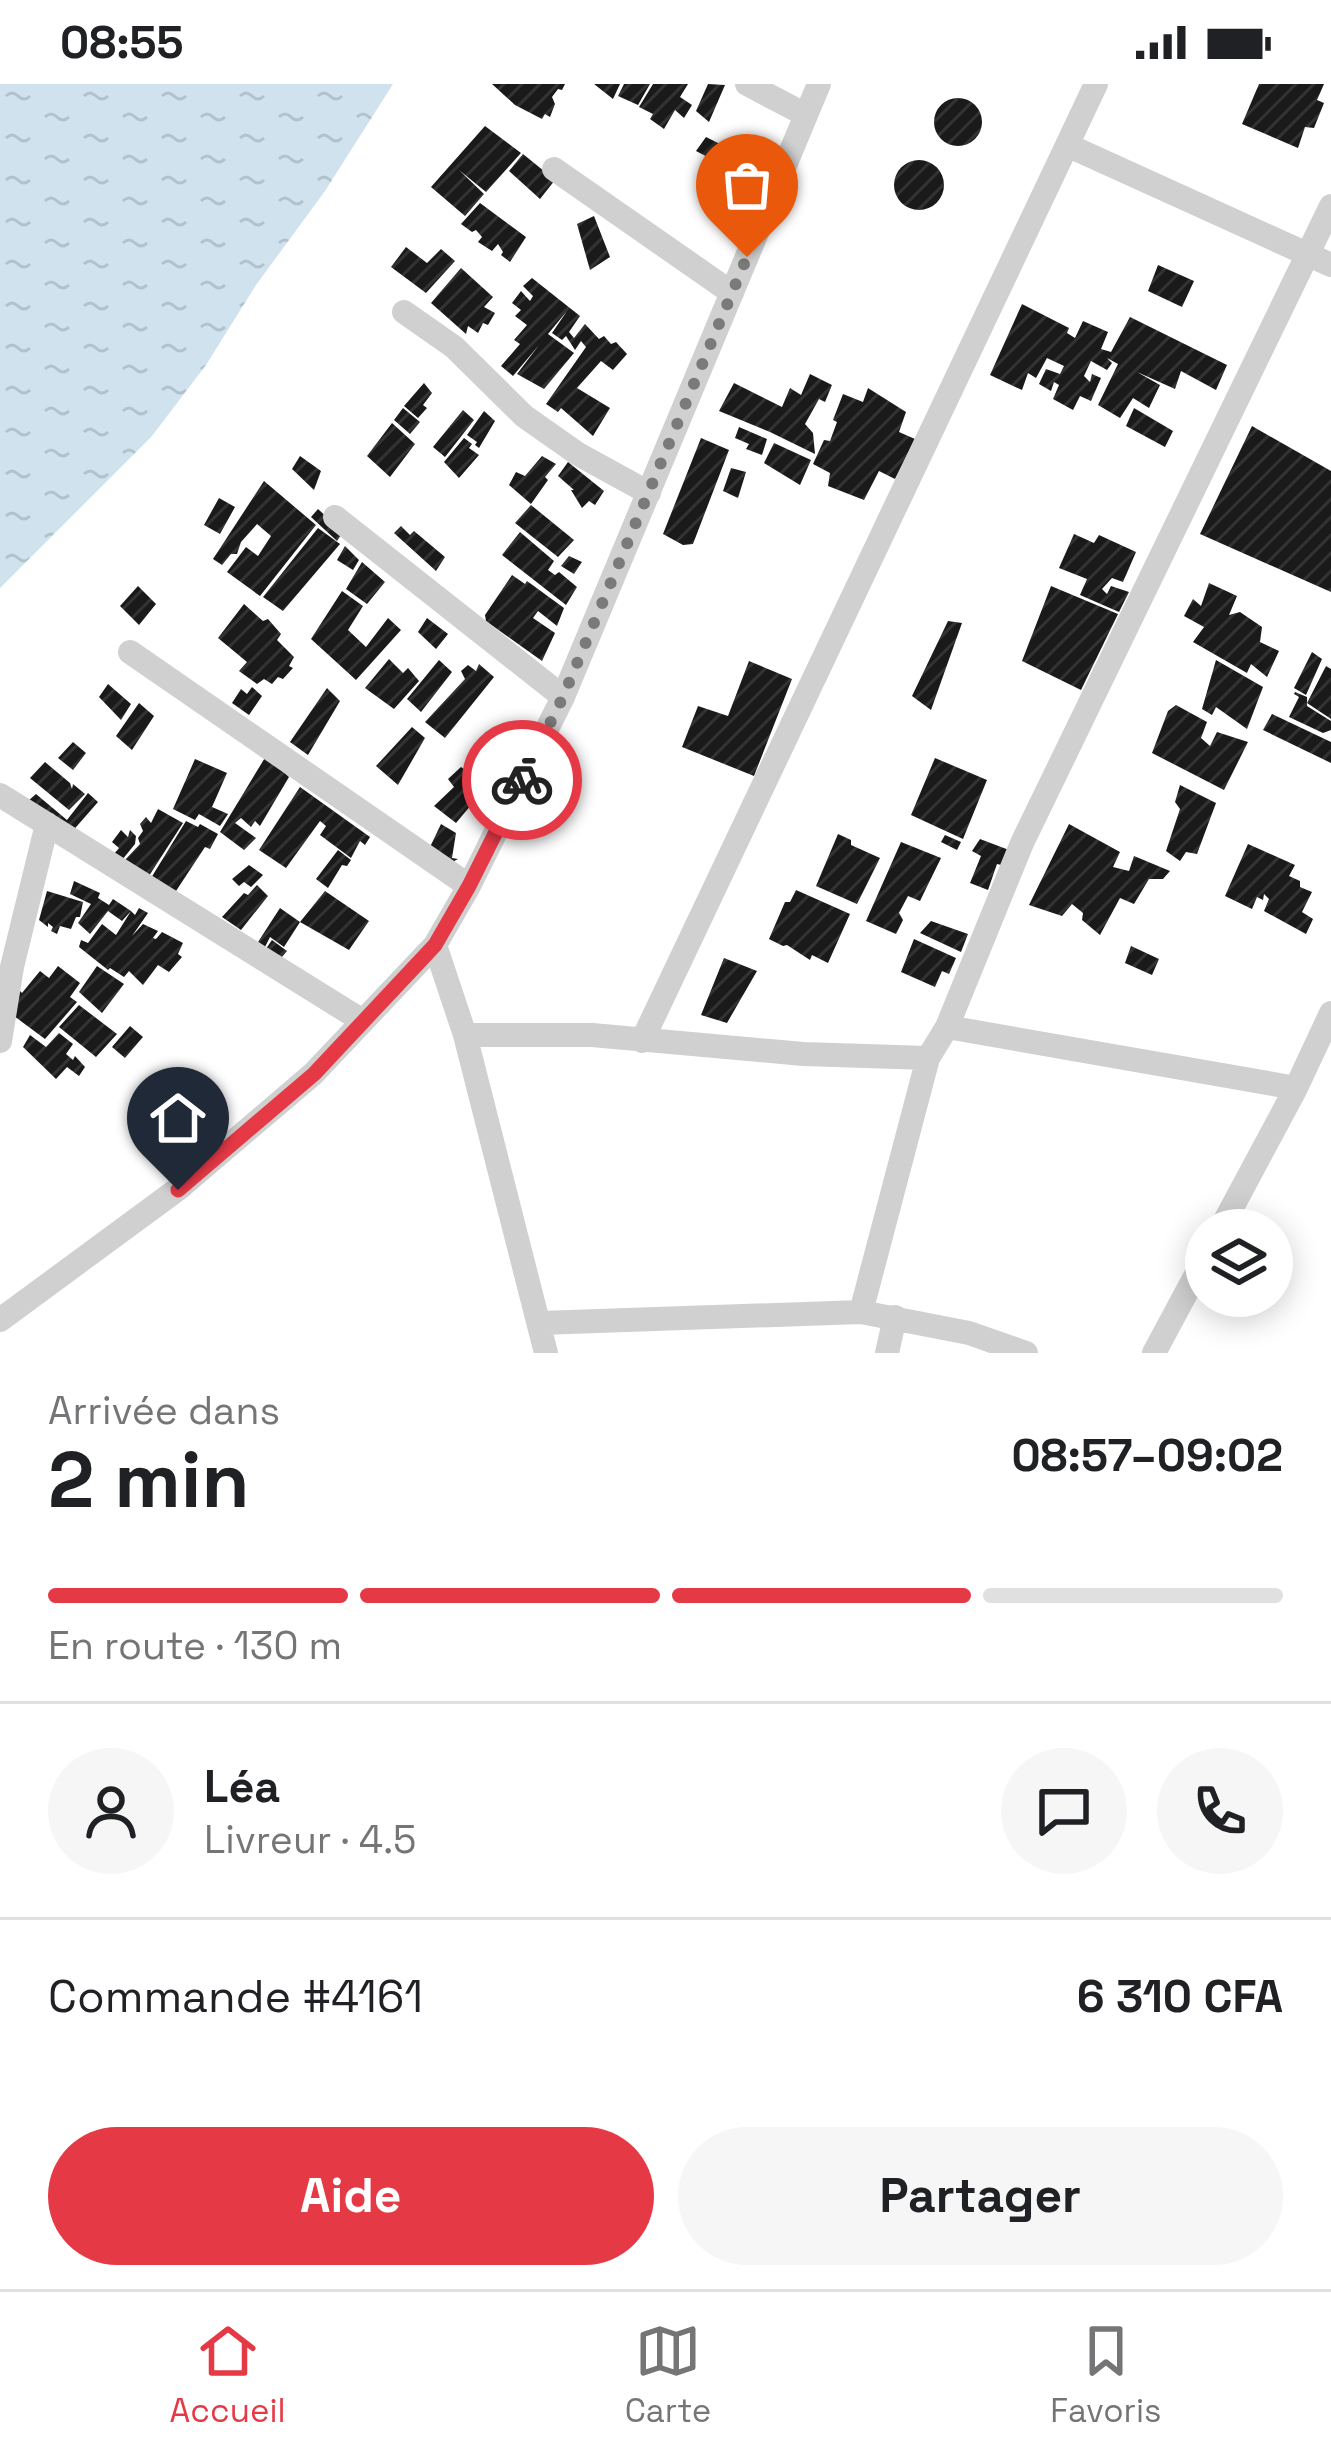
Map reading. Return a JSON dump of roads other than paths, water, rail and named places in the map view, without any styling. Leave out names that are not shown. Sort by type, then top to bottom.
[{"type":"street","points":[[747,84],[806,116]]},
{"type":"street","points":[[0,1320],[178,1190],[314,1074],[435,945],[563,697],[819,84]]},
{"type":"street","points":[[642,1041],[1096,84]]},
{"type":"street","points":[[1067,145],[1320,261]]},
{"type":"street","points":[[554,169],[732,293]]},
{"type":"street","points":[[861,1312],[928,1058],[947,1027],[1022,843],[1320,261],[1331,206]]},
{"type":"street","points":[[404,312],[454,347],[524,416],[578,454],[649,494]]},
{"type":"street","points":[[335,517],[563,697]]},
{"type":"street","points":[[130,652],[469,886]]},
{"type":"street","points":[[0,794],[361,1020]]},
{"type":"street","points":[[0,1041],[12,968],[47,824]]},
{"type":"street","points":[[435,945],[465,1035],[545,1353]]},
{"type":"street","points":[[1231,1209],[1331,1013]]},
{"type":"street","points":[[947,1027],[1296,1088]]},
{"type":"street","points":[[465,1035],[546,1033],[803,1054],[928,1058]]},
{"type":"street","points":[[1154,1353],[1185,1295]]},
{"type":"street","points":[[540,1323],[861,1312],[969,1333],[1026,1353]]},
{"type":"street","points":[[886,1353],[895,1317]]},
{"type":"water","points":[[0,84],[393,84],[206,365],[152,436],[0,588]]}]
